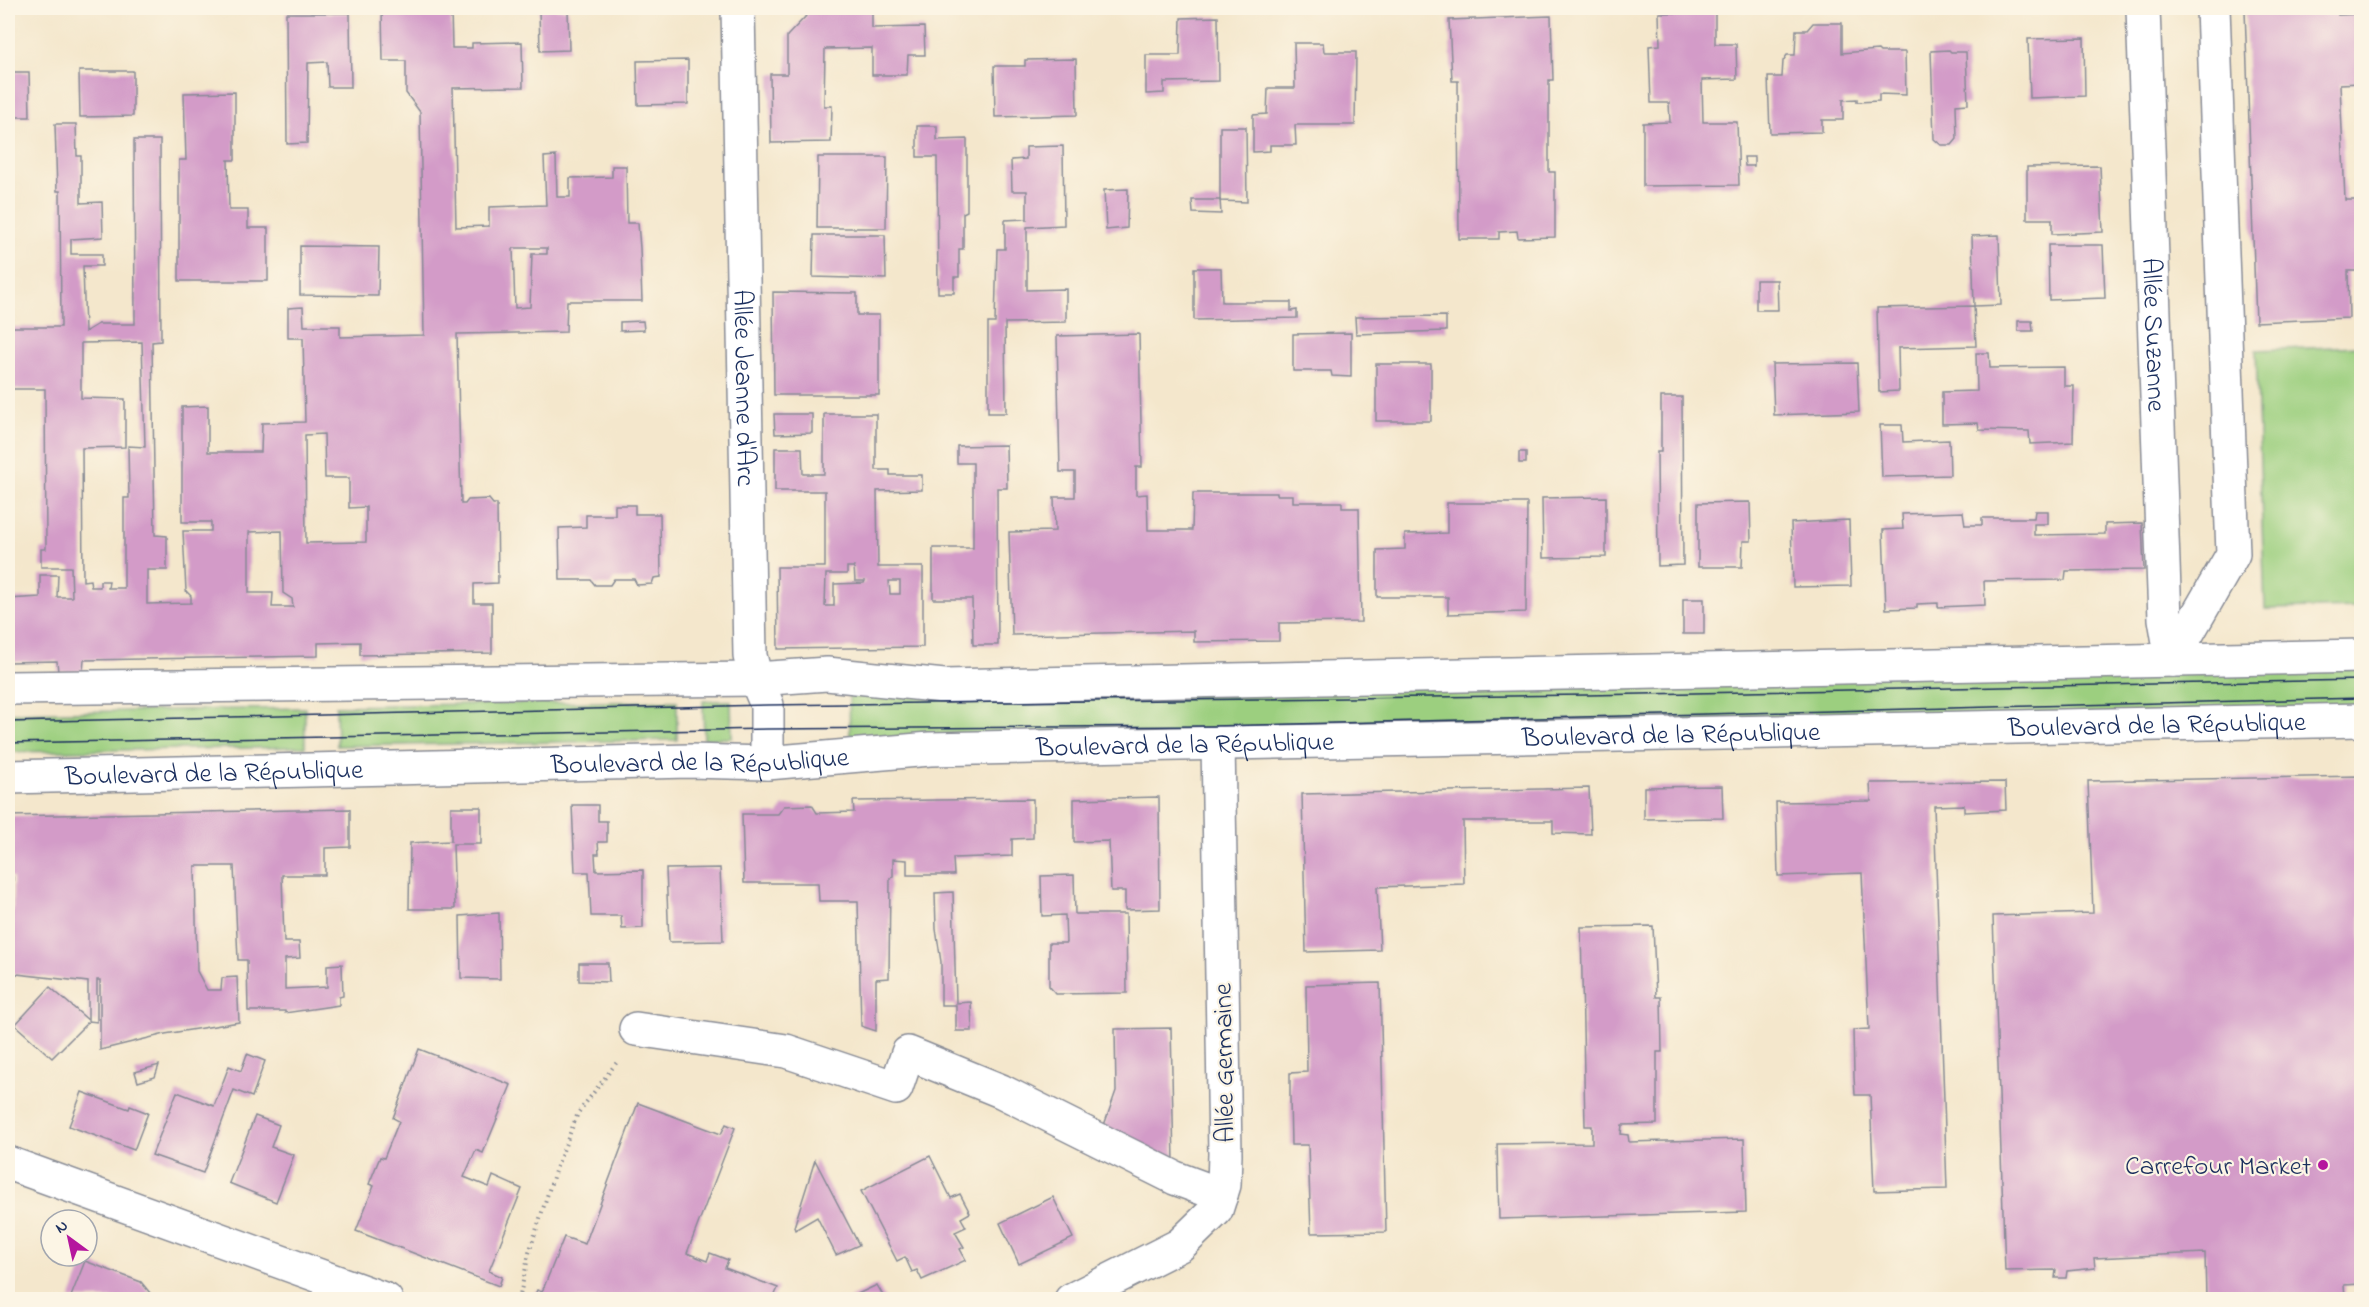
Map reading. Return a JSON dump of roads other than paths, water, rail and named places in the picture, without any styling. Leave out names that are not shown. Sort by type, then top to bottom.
[{"type":"street","name":"Allée Jeanne d'Arc","points":[[738,8],[750,656],[756,679],[767,705],[767,763]]},
{"type":"street","name":"Allée Suzanne","points":[[2143,8],[2165,619],[2172,660]]},
{"type":"street","points":[[2172,660],[2233,554],[2213,8]]},
{"type":"street","points":[[8,688],[756,679],[827,674],[956,686],[2361,656]]},
{"type":"street","name":"Boulevard de la République","points":[[8,777],[678,762],[767,763],[930,749],[2361,720]]},
{"type":"street","name":"Allée Germaine","points":[[1071,1299],[1180,1245],[1216,1210],[1224,1185],[1218,743]]},
{"type":"street","points":[[636,1029],[786,1051],[896,1088],[908,1053],[1001,1091],[1175,1178],[1221,1195]]},
{"type":"street","points":[[8,1163],[386,1299]]},
{"type":"tram line","points":[[8,722],[767,705],[1588,695],[2362,680]]},
{"type":"tram line","points":[[8,743],[767,729],[1213,726],[2362,698]]},
{"type":"place","name":"Carrefour Market","points":[[2323,1165]]}]
